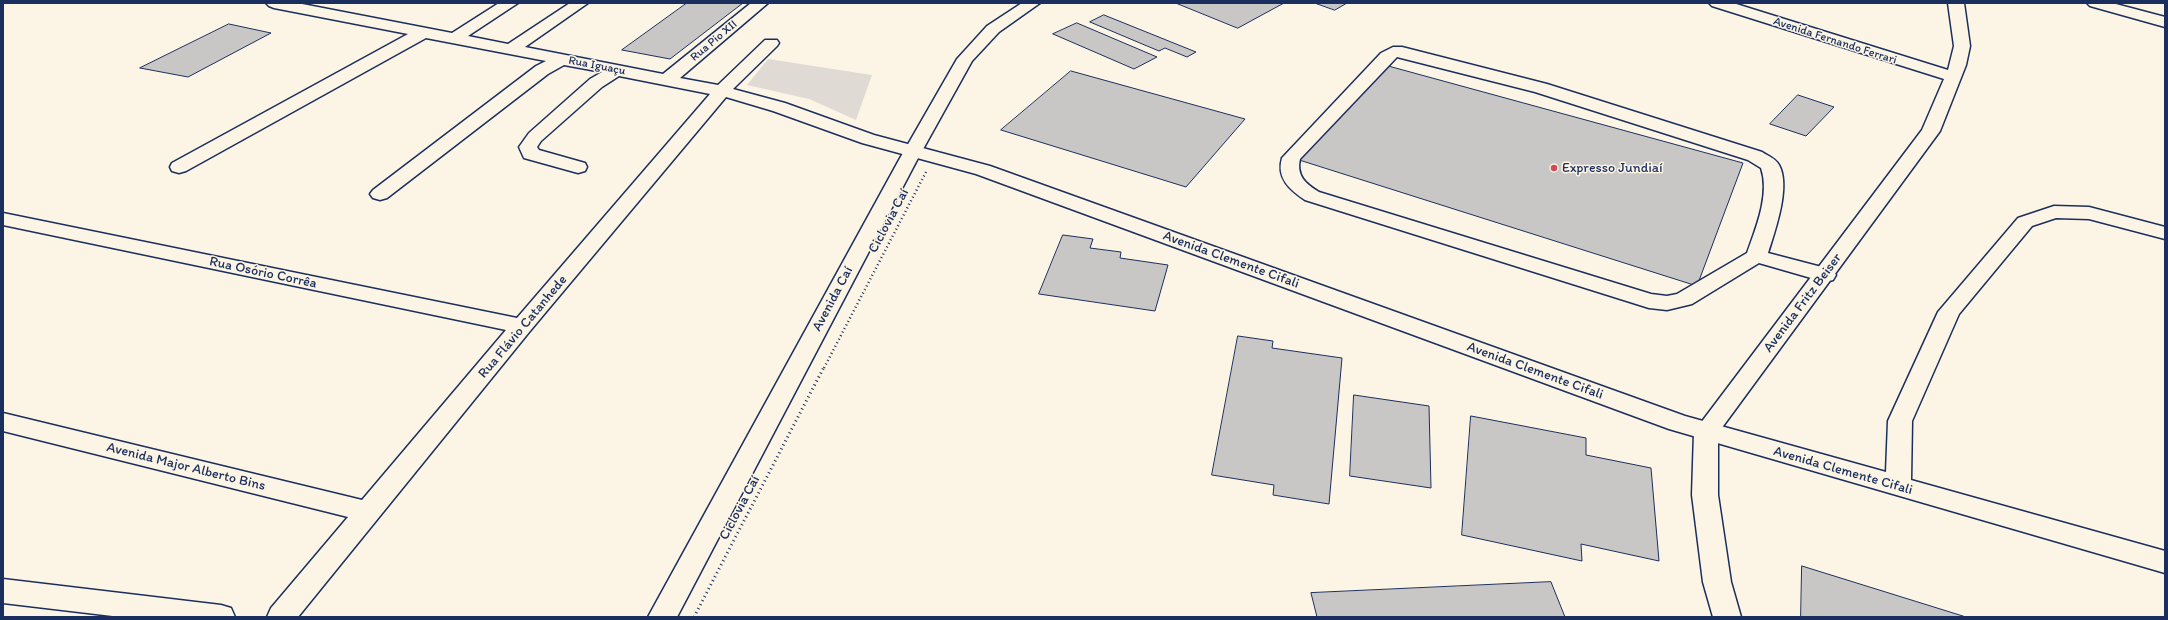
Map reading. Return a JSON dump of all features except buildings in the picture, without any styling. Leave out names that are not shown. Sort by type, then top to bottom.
[{"type":"street","name":"Rua Iguaçu","points":[[274,3],[722,91],[779,107],[868,139],[924,153]]},
{"type":"street","points":[[455,38],[510,3]]},
{"type":"street","points":[[512,49],[580,3]]},
{"type":"street","name":"Rua Pio XII","points":[[667,80],[760,3]]},
{"type":"street","name":"Avenida Caí","points":[[662,617],[908,160],[924,153],[965,59],[993,29],[1032,3]]},
{"type":"street","name":"Avenida Fernando Ferrari","points":[[1717,3],[1755,7],[1955,71]]},
{"type":"street","name":"Avenida Fritz Beiser","points":[[1706,432],[1825,275],[1931,131],[1955,71],[1962,46],[1956,3]]},
{"type":"street","points":[[2095,3],[2165,22]]},
{"type":"street","points":[[179,167],[424,32]]},
{"type":"street","name":"Rua Flávio Catanhede","points":[[281,617],[522,326],[727,85],[771,43]]},
{"type":"street","points":[[1756,256],[1770,216],[1774,173],[1770,165],[1755,156],[1541,88],[1402,52],[1393,52],[1387,56],[1291,158],[1288,167],[1292,178],[1301,189],[1312,196],[1648,301],[1667,303],[1684,299],[1756,256],[1825,275]]},
{"type":"street","points":[[380,194],[542,70],[562,60]]},
{"type":"street","points":[[578,167],[531,154],[528,147],[535,137],[596,83],[617,70]]},
{"type":"street","name":"Avenida Clemente Cifali","points":[[924,153],[983,170],[1706,432],[2165,562]]},
{"type":"street","points":[[1898,486],[1900,421],[1949,312],[2025,222],[2054,212],[2089,214],[2165,233]]},
{"type":"street","name":"Rua Osório Corrêa","points":[[4,221],[522,326]]},
{"type":"street","name":"Avenida Major Alberto Bins","points":[[3,422],[369,512]]},
{"type":"street","points":[[1706,432],[1705,495],[1717,582],[1727,617]]},
{"type":"street","points":[[3,591],[221,617]]},
{"type":"path","name":"Ciclovia Caí","points":[[694,617],[929,166],[924,153]]},
{"type":"shaded area","points":[[768,59],[872,75],[856,120],[809,99],[747,85]]},
{"type":"place","name":"Expresso Jundiaí","points":[[1554,168]]}]
